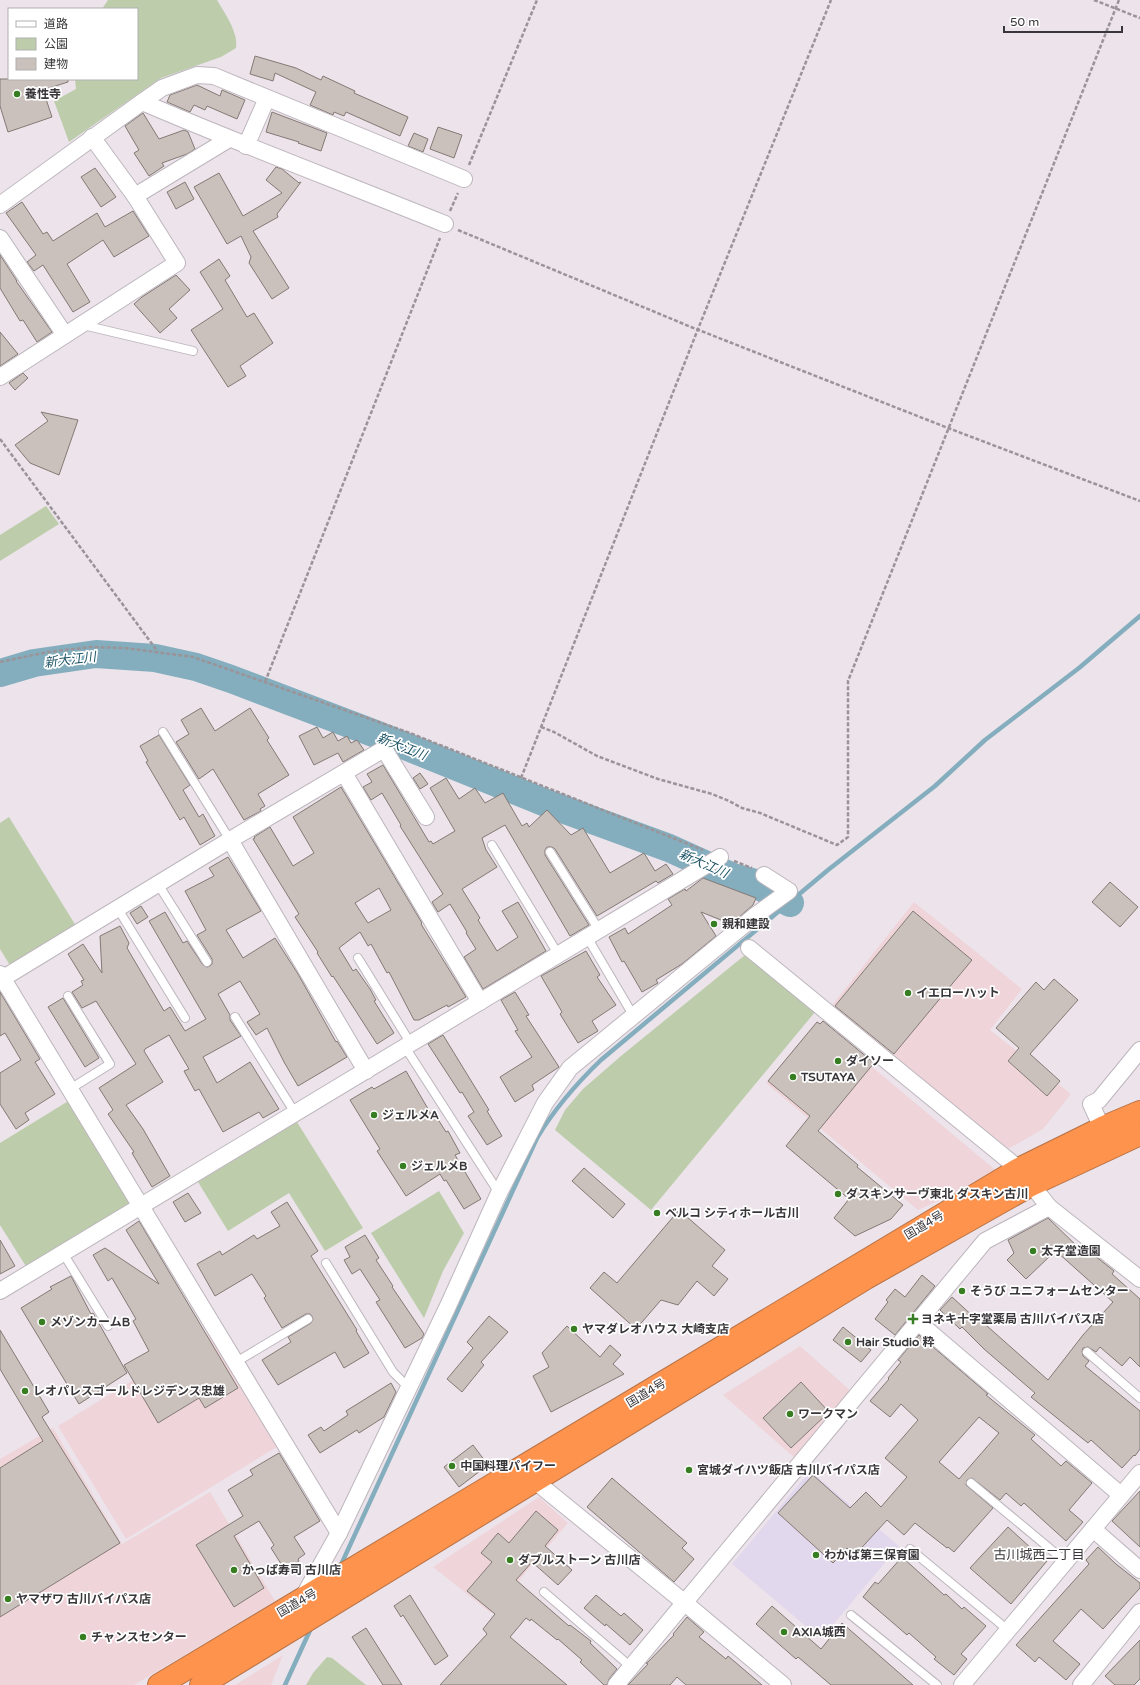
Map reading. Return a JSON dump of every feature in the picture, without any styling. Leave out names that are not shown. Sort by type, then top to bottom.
[{"type":"highway","name":"国道4号","points":[[159,1685],[535,1481],[866,1278],[1102,1128],[1140,1112]]},
{"type":"highway","name":"国道4号","points":[[201,1685],[301,1624],[316,1600],[346,1574],[1025,1177],[1140,1134]]},
{"type":"street","points":[[0,205],[92,137],[162,88],[197,75],[214,76],[464,178]]},
{"type":"street","points":[[246,146],[267,98]]},
{"type":"street","points":[[142,102],[246,146],[349,185],[445,224]]},
{"type":"street","points":[[0,377],[177,262],[135,196],[92,137]]},
{"type":"street","points":[[135,196],[229,139]]},
{"type":"street","points":[[0,238],[65,335]]},
{"type":"street","points":[[339,1533],[141,1205],[1,978],[384,749],[426,817]]},
{"type":"street","points":[[344,773],[480,1002]]},
{"type":"street","points":[[230,840],[366,1071]]},
{"type":"street","points":[[0,1291],[719,857]]},
{"type":"street","points":[[316,1600],[339,1533],[448,1306],[499,1193],[544,1103],[570,1068],[756,915],[783,887],[764,875]]},
{"type":"street","points":[[749,948],[1025,1177],[1049,1207],[1140,1279]]},
{"type":"street","points":[[1102,1128],[1091,1104],[1099,1100],[1140,1050]]},
{"type":"street","points":[[616,1685],[985,1241],[1049,1207]]},
{"type":"street","points":[[918,1322],[1121,1495]]},
{"type":"street","points":[[962,1685],[1140,1473]]},
{"type":"street","points":[[535,1481],[783,1685]]},
{"type":"street","points":[[1093,1529],[1140,1570]]},
{"type":"street","points":[[1081,1685],[1140,1612]]},
{"type":"lane","points":[[81,325],[193,351]]},
{"type":"lane","points":[[163,732],[230,840]]},
{"type":"lane","points":[[492,845],[558,954]]},
{"type":"lane","points":[[550,852],[593,933],[633,1015]]},
{"type":"lane","points":[[158,884],[207,962]]},
{"type":"lane","points":[[118,909],[185,1018]]},
{"type":"lane","points":[[358,958],[408,1045],[499,1193]]},
{"type":"lane","points":[[68,996],[110,1064],[70,1089]]},
{"type":"lane","points":[[235,1017],[295,1113]]},
{"type":"lane","points":[[64,1252],[108,1326]]},
{"type":"lane","points":[[326,1263],[393,1372],[409,1388]]},
{"type":"lane","points":[[236,1362],[308,1319]]},
{"type":"lane","points":[[1088,1352],[1140,1398]]},
{"type":"lane","points":[[972,1483],[1066,1562]]},
{"type":"lane","points":[[910,1549],[1008,1630]]},
{"type":"lane","points":[[544,1592],[631,1667]]},
{"type":"lane","points":[[851,1615],[937,1685]]},
{"type":"path","points":[[265,682],[445,224],[537,0]]},
{"type":"path","points":[[521,778],[830,0]]},
{"type":"path","points":[[1094,0],[1140,18]]},
{"type":"path","points":[[541,727],[554,732],[597,756],[658,779],[712,794],[742,808],[760,813],[837,845],[848,837],[848,681],[1119,0]]},
{"type":"path","points":[[445,224],[698,330],[1140,502]]},
{"type":"path","points":[[0,439],[158,652]]},
{"type":"shaded area","points":[[914,902],[1022,989],[990,1030],[1071,1094],[1043,1129],[1008,1149],[830,1008]]},
{"type":"shaded area","points":[[817,1021],[999,1173],[918,1210],[766,1083]]},
{"type":"shaded area","points":[[212,1332],[280,1445],[126,1539],[58,1426]]},
{"type":"shaded area","points":[[800,1346],[852,1392],[795,1458],[723,1395]]},
{"type":"shaded area","points":[[53,1428],[122,1544],[210,1492],[275,1601],[134,1685],[0,1685],[0,1459]]},
{"type":"shaded area","name":"わかば第三保育園","points":[[810,1471],[899,1546],[821,1639],[732,1564]]},
{"type":"shaded area","points":[[539,1497],[568,1523],[491,1613],[433,1567]]},
{"type":"shaded area","points":[[283,1655],[271,1685],[235,1685]]},
{"type":"green space","points":[[108,0],[217,0],[233,29],[236,48],[221,57],[161,78],[69,142],[54,101],[76,89],[75,80],[138,80],[138,8],[103,8]]},
{"type":"green space","points":[[46,506],[59,524],[0,561],[0,535]]},
{"type":"green space","points":[[9,817],[76,926],[11,967],[0,949],[0,823]]},
{"type":"green space","points":[[745,955],[815,1012],[651,1210],[555,1130],[565,1110],[583,1089],[621,1056]]},
{"type":"green space","points":[[70,1100],[133,1203],[27,1268],[0,1225],[0,1143]]},
{"type":"green space","points":[[297,1122],[363,1228],[325,1251],[289,1193],[228,1231],[198,1182]]},
{"type":"green space","points":[[439,1191],[464,1233],[443,1271],[424,1318],[371,1233]]},
{"type":"green space","points":[[327,1657],[332,1658],[366,1685],[306,1685],[313,1673]]},
{"type":"building","points":[[255,56],[296,68],[321,80],[323,76],[355,91],[354,93],[408,117],[400,136],[346,112],[344,116],[334,112],[333,115],[310,105],[316,92],[275,73],[273,81],[250,74]]},
{"type":"building","points":[[0,79],[68,80],[68,82],[43,90],[52,117],[8,132],[0,106]]},
{"type":"building","points":[[197,85],[220,96],[222,90],[245,100],[237,119],[207,106],[205,110],[194,105],[190,112],[167,102],[170,95]]},
{"type":"building","points":[[272,112],[327,133],[321,151],[298,143],[299,142],[266,132]]},
{"type":"building","points":[[143,113],[159,139],[184,130],[188,132],[195,149],[187,154],[162,163],[164,166],[149,176],[134,153],[139,150],[125,126]]},
{"type":"building","points":[[438,127],[462,135],[454,158],[430,149]]},
{"type":"building","points":[[414,133],[428,139],[423,152],[408,146]]},
{"type":"building","points":[[276,167],[282,169],[299,183],[301,182],[277,214],[278,217],[253,231],[289,288],[272,299],[249,263],[251,257],[241,236],[227,244],[194,187],[219,173],[243,216],[282,193],[266,180]]},
{"type":"building","points":[[95,168],[116,197],[101,207],[81,177]]},
{"type":"building","points":[[185,182],[194,199],[176,209],[167,192]]},
{"type":"building","points":[[22,202],[43,234],[47,232],[53,241],[97,213],[105,227],[133,211],[149,236],[114,257],[103,240],[67,264],[90,302],[73,312],[43,265],[34,271],[27,262],[36,255],[6,213]]},
{"type":"building","points":[[0,255],[16,281],[52,332],[37,342],[23,320],[20,321],[0,288]]},
{"type":"building","points":[[219,259],[230,276],[225,280],[247,317],[254,313],[273,343],[240,366],[246,376],[228,387],[191,330],[223,309],[200,272]]},
{"type":"building","points":[[176,275],[190,290],[169,309],[177,318],[160,333],[134,304],[142,297]]},
{"type":"building","points":[[0,332],[18,354],[0,366]]},
{"type":"building","points":[[23,373],[28,378],[15,390],[9,383]]},
{"type":"building","points":[[41,412],[78,420],[59,475],[30,463],[15,445],[48,421]]},
{"type":"building","points":[[201,708],[215,731],[250,708],[269,738],[267,740],[289,775],[258,794],[265,806],[260,809],[261,811],[244,820],[213,769],[199,779],[176,742],[189,734],[181,720]]},
{"type":"building","points":[[317,727],[323,738],[333,732],[338,741],[347,736],[351,743],[357,740],[364,750],[343,762],[338,753],[314,765],[299,736]]},
{"type":"building","points":[[159,735],[190,785],[183,790],[199,817],[203,814],[215,836],[200,845],[184,817],[180,820],[146,762],[148,761],[140,746]]},
{"type":"building","points":[[383,765],[429,842],[431,841],[433,844],[455,831],[430,788],[446,778],[459,799],[475,788],[485,803],[503,793],[522,826],[527,823],[529,827],[547,810],[571,835],[583,828],[610,873],[644,853],[655,871],[666,864],[673,874],[658,883],[656,881],[597,916],[555,849],[552,847],[547,847],[545,850],[545,855],[589,925],[570,936],[505,825],[482,838],[486,850],[497,867],[462,889],[480,918],[478,920],[497,951],[518,937],[502,911],[518,902],[546,951],[483,989],[464,957],[476,949],[466,933],[467,932],[450,904],[438,912],[432,902],[443,894],[400,826],[401,825],[382,793],[371,800],[363,787],[372,782],[367,774]]},
{"type":"building","points":[[420,773],[428,784],[420,789],[413,778]]},
{"type":"building","points":[[341,787],[422,923],[421,924],[466,997],[419,1020],[414,1020],[389,972],[387,973],[371,944],[368,946],[360,932],[339,948],[353,971],[356,969],[370,989],[376,1000],[374,1001],[394,1033],[377,1044],[333,976],[332,977],[317,953],[318,952],[295,917],[299,914],[253,839],[270,827],[293,866],[314,853],[293,817]],"holes":[[[379,888],[391,910],[368,923],[355,903]]]},
{"type":"building","points":[[228,857],[261,911],[226,930],[243,958],[275,938],[298,974],[336,1042],[337,1041],[347,1057],[298,1086],[267,1028],[256,1035],[247,1022],[260,1014],[240,981],[218,994],[230,1015],[230,1020],[241,1036],[203,1057],[217,1083],[250,1062],[279,1109],[263,1118],[259,1112],[223,1132],[199,1089],[195,1091],[184,1071],[189,1069],[169,1035],[145,1049],[144,1051],[163,1082],[126,1105],[143,1129],[170,1176],[152,1187],[132,1153],[134,1152],[108,1114],[113,1110],[99,1088],[136,1064],[96,1001],[82,1008],[72,992],[83,985],[81,981],[84,980],[68,954],[83,944],[102,973],[100,936],[120,926],[129,943],[127,948],[164,1011],[170,1007],[185,1031],[206,1019],[149,921],[165,912],[183,943],[187,941],[203,965],[207,967],[210,966],[212,964],[212,959],[197,935],[206,930],[185,891],[214,876],[209,868]]},
{"type":"building","points":[[703,878],[756,898],[753,905],[731,924],[701,912],[716,936],[682,964],[656,980],[658,983],[642,992],[624,961],[622,962],[609,937],[625,928],[628,934],[672,905],[668,899],[685,889],[686,891]]},
{"type":"building","points":[[1110,882],[1138,907],[1120,927],[1092,902]]},
{"type":"building","points":[[141,906],[148,917],[137,924],[130,913]]},
{"type":"building","points":[[913,911],[972,960],[894,1054],[835,1006]]},
{"type":"building","points":[[586,951],[600,975],[597,977],[616,1005],[592,1021],[598,1031],[578,1043],[560,1014],[562,1012],[541,976]]},
{"type":"building","points":[[1054,979],[1078,1000],[1030,1054],[1060,1081],[1047,1096],[1008,1061],[1019,1048],[996,1028],[1036,982],[1044,990]]},
{"type":"building","points":[[0,992],[40,1059],[35,1062],[55,1094],[25,1113],[29,1120],[16,1129],[0,1104],[0,1073],[21,1060],[5,1033],[0,1036]]},
{"type":"building","points":[[515,992],[529,1015],[526,1016],[559,1067],[532,1085],[534,1090],[515,1102],[500,1077],[532,1057],[515,1031],[518,1030],[501,1000]]},
{"type":"building","points":[[63,998],[99,1058],[85,1067],[48,1007]]},
{"type":"building","points":[[823,1021],[874,1063],[818,1131],[858,1165],[857,1167],[903,1205],[891,1219],[855,1236],[834,1218],[849,1199],[786,1146],[810,1116],[768,1081],[817,1022],[820,1024]]},
{"type":"building","points":[[443,1035],[489,1110],[487,1111],[502,1136],[487,1145],[468,1116],[474,1112],[462,1092],[460,1093],[428,1044]]},
{"type":"building","points":[[406,1071],[431,1114],[434,1113],[446,1132],[448,1131],[460,1153],[455,1155],[481,1199],[464,1209],[446,1180],[444,1181],[440,1174],[406,1196],[377,1151],[380,1149],[350,1100],[372,1087],[374,1089]]},
{"type":"building","points":[[584,1168],[625,1204],[613,1218],[572,1181]]},
{"type":"building","points":[[188,1193],[201,1213],[185,1222],[173,1202]]},
{"type":"building","points":[[287,1202],[318,1251],[311,1256],[357,1330],[356,1331],[369,1353],[344,1368],[335,1352],[278,1385],[262,1360],[291,1342],[288,1337],[311,1323],[313,1319],[312,1316],[310,1314],[306,1314],[282,1328],[264,1298],[266,1296],[252,1274],[215,1296],[197,1264],[220,1251],[222,1255],[254,1235],[257,1239],[280,1226],[271,1212]]},
{"type":"building","points":[[679,1210],[725,1250],[712,1266],[728,1279],[714,1296],[697,1281],[678,1305],[661,1300],[636,1329],[590,1288],[604,1272],[617,1283]]},
{"type":"building","points":[[1048,1218],[1082,1251],[1085,1248],[1114,1271],[1112,1274],[1140,1299],[1140,1367],[1130,1357],[1122,1366],[1100,1347],[1096,1352],[1088,1347],[1083,1348],[1082,1351],[1083,1356],[1089,1361],[1085,1366],[1140,1411],[1140,1449],[1122,1468],[1091,1440],[1088,1443],[1031,1397],[1035,1393],[984,1349],[962,1327],[960,1329],[940,1310],[952,1297],[1048,1380],[1083,1335],[1113,1302],[1057,1252],[1052,1258],[1050,1256],[1026,1279],[1007,1260],[1014,1253],[1008,1240]]},
{"type":"building","points":[[139,1221],[238,1388],[205,1408],[199,1398],[158,1423],[124,1365],[149,1351],[133,1321],[136,1319],[112,1278],[108,1281],[93,1255],[105,1248],[159,1284],[126,1230]]},
{"type":"building","points":[[365,1235],[379,1258],[376,1260],[393,1286],[392,1287],[424,1334],[422,1338],[405,1348],[376,1302],[380,1300],[360,1269],[352,1274],[344,1260],[350,1257],[345,1247]]},
{"type":"building","points":[[0,1240],[15,1266],[0,1274]]},
{"type":"building","points":[[922,1275],[935,1286],[895,1335],[875,1319],[888,1302],[886,1300],[895,1289],[905,1297]]},
{"type":"building","points":[[71,1276],[91,1314],[93,1313],[127,1373],[79,1404],[21,1308],[52,1289],[50,1287]]},
{"type":"building","points":[[489,1316],[508,1332],[481,1362],[484,1365],[462,1392],[447,1379],[473,1348],[467,1342]]},
{"type":"building","points":[[567,1326],[600,1357],[610,1345],[621,1355],[613,1364],[624,1374],[551,1412],[533,1376],[549,1367],[542,1353]]},
{"type":"building","points":[[843,1327],[871,1350],[861,1362],[833,1340]]},
{"type":"building","points":[[0,1330],[49,1412],[42,1417],[120,1543],[0,1617],[0,1468],[43,1441],[0,1369]]},
{"type":"building","points":[[919,1335],[988,1394],[986,1395],[1035,1435],[1031,1439],[1061,1466],[1066,1461],[1092,1483],[1069,1510],[1083,1522],[1066,1541],[1024,1503],[1021,1506],[1006,1493],[1000,1500],[972,1478],[967,1480],[966,1485],[993,1508],[954,1552],[915,1523],[904,1535],[887,1520],[855,1555],[847,1548],[833,1563],[778,1513],[813,1475],[850,1508],[866,1492],[881,1507],[907,1477],[885,1458],[918,1420],[901,1404],[890,1417],[870,1401],[901,1362],[898,1360]],"holes":[[[979,1417],[999,1433],[959,1479],[939,1462]]]},
{"type":"building","points":[[801,1382],[829,1412],[791,1448],[763,1418]]},
{"type":"building","points":[[391,1383],[396,1392],[384,1417],[359,1433],[357,1430],[320,1453],[308,1435],[321,1427],[324,1431],[348,1415],[346,1411]]},
{"type":"building","points":[[473,1445],[488,1465],[459,1487],[444,1467]]},
{"type":"building","points":[[279,1453],[320,1521],[294,1537],[305,1554],[298,1559],[299,1561],[285,1570],[271,1548],[274,1545],[259,1521],[234,1536],[264,1588],[234,1607],[196,1545],[243,1516],[228,1490],[253,1475],[250,1470]]},
{"type":"building","points":[[612,1478],[687,1543],[682,1548],[694,1559],[674,1582],[587,1507]]},
{"type":"building","points":[[1140,1491],[1140,1547],[1112,1521]]},
{"type":"building","points":[[536,1511],[558,1530],[545,1546],[572,1570],[558,1585],[532,1562],[516,1580],[569,1626],[570,1625],[591,1641],[590,1643],[617,1669],[609,1679],[607,1685],[604,1685],[580,1662],[582,1660],[558,1639],[557,1640],[531,1619],[530,1621],[526,1618],[510,1637],[567,1685],[440,1685],[487,1634],[483,1629],[495,1614],[467,1591],[492,1562],[481,1553],[498,1533],[509,1543]]},
{"type":"building","points":[[1008,1527],[1047,1561],[1011,1604],[970,1568]]},
{"type":"building","points":[[1098,1547],[1140,1583],[1140,1588],[1103,1629],[1081,1609],[1053,1641],[1080,1664],[1066,1680],[1039,1657],[1035,1662],[1016,1645],[1089,1564],[1086,1560]]},
{"type":"building","points":[[902,1557],[944,1595],[946,1594],[962,1609],[964,1607],[986,1626],[961,1654],[967,1659],[954,1675],[934,1659],[936,1657],[909,1633],[907,1635],[863,1597],[875,1582],[878,1584]]},
{"type":"building","points":[[410,1595],[448,1656],[435,1665],[403,1615],[401,1617],[394,1606]]},
{"type":"building","points":[[596,1595],[621,1616],[624,1613],[643,1630],[630,1645],[606,1624],[605,1626],[584,1608]]},
{"type":"building","points":[[772,1606],[821,1649],[842,1623],[913,1685],[831,1685],[798,1657],[796,1659],[756,1624]]},
{"type":"building","points":[[687,1617],[704,1632],[699,1637],[726,1659],[728,1656],[762,1685],[686,1685],[677,1677],[670,1685],[628,1685],[648,1664],[646,1663],[674,1635],[673,1634]]},
{"type":"building","points":[[366,1628],[402,1685],[383,1685],[352,1637]]},
{"type":"building","points":[[1140,1640],[1140,1679],[1134,1685],[1115,1685],[1105,1676]]},
{"type":"waterway","points":[[340,1567],[537,1138],[566,1097],[601,1060],[828,870],[935,786],[985,740],[1079,668],[1140,616]]},
{"type":"waterway","name":"新大江川","points":[[0,673],[34,663],[96,654],[155,658],[196,667],[373,733],[546,803],[669,848],[733,877],[752,882],[790,903]]},
{"type":"waterway","points":[[285,1685],[312,1626]]},
{"type":"place","name":"養性寺","points":[[17,94]]},
{"type":"place","name":"親和建設","points":[[714,924]]},
{"type":"place","name":"イエローハット","points":[[908,993]]},
{"type":"place","name":"ダイソー","points":[[838,1061]]},
{"type":"place","name":"TSUTAYA","points":[[793,1077]]},
{"type":"place","name":"ジェルメA","points":[[374,1115]]},
{"type":"place","name":"ジェルメB","points":[[403,1166]]},
{"type":"place","name":"ダスキンサーヴ東北 ダスキン古川","points":[[838,1194]]},
{"type":"place","name":"ベルコ シティホール古川","points":[[657,1213]]},
{"type":"place","name":"太子堂造園","points":[[1033,1251]]},
{"type":"place","name":"そうび ユニフォームセンター","points":[[962,1291]]},
{"type":"place","name":"ヨネキ十字堂薬局 古川バイパス店","points":[[913,1319]]},
{"type":"place","name":"メゾンカームB","points":[[42,1322]]},
{"type":"place","name":"ヤマダレオハウス 大崎支店","points":[[574,1329]]},
{"type":"place","name":"Hair Studio 粋","points":[[848,1342]]},
{"type":"place","name":"レオパレスゴールドレジデンス忠雄","points":[[25,1391]]},
{"type":"place","name":"ワークマン","points":[[790,1414]]},
{"type":"place","name":"中国料理パイフー","points":[[452,1466]]},
{"type":"place","name":"宮城ダイハツ飯店 古川バイパス店","points":[[689,1470]]},
{"type":"place","name":"わかば第三保育園","points":[[816,1555]]},
{"type":"place","name":"ダブルストーン 古川店","points":[[510,1560]]},
{"type":"place","name":"かっぱ寿司 古川店","points":[[234,1570]]},
{"type":"place","name":"ヤマザワ 古川バイパス店","points":[[8,1599]]},
{"type":"place","name":"AXIA城西","points":[[784,1632]]},
{"type":"place","name":"チャンスセンター","points":[[83,1637]]},
{"type":"district","name":"古川城西二丁目","points":[[1039,1554]]}]
